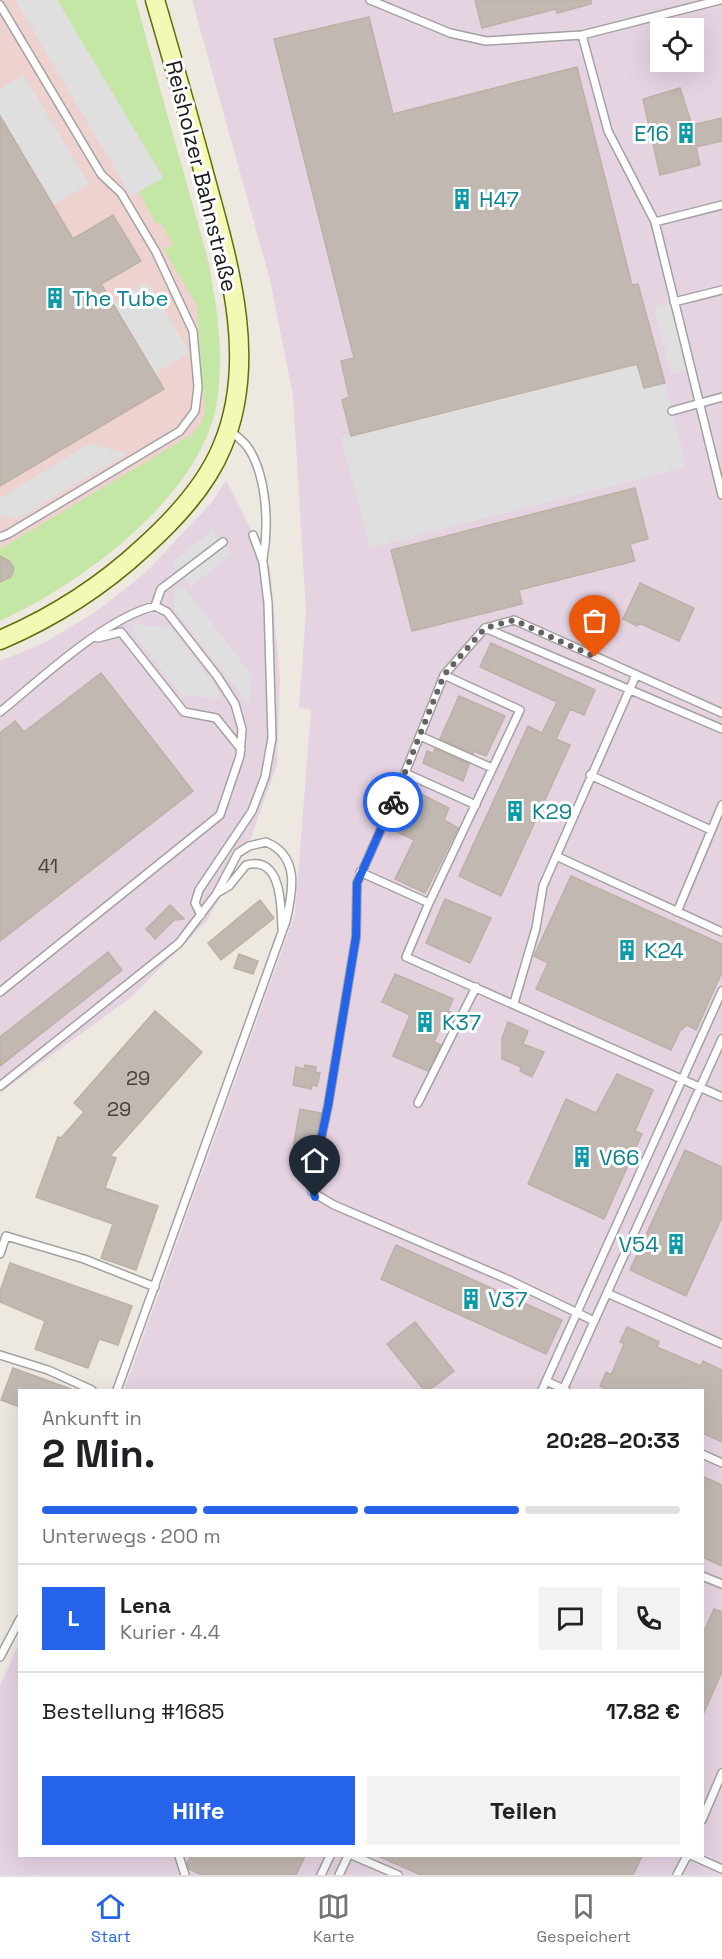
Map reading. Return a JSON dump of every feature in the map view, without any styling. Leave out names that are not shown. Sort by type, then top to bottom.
[{"type":"main road","name":"Reisholzer Bahnstraße","points":[[0,640],[32,627],[94,589],[158,534],[206,477],[222,447],[228,429],[236,395],[238,358],[231,278],[155,0]]},
{"type":"lane","points":[[370,0],[450,33],[486,41],[582,35],[720,0]]},
{"type":"lane","points":[[0,5],[101,174],[121,193],[164,266],[193,331],[198,387],[195,411],[180,431],[9,534],[0,537]]},
{"type":"lane","points":[[582,35],[608,131],[655,222],[722,495]]},
{"type":"lane","points":[[655,222],[722,206]]},
{"type":"lane","points":[[674,302],[722,290]]},
{"type":"lane","points":[[672,411],[722,397]]},
{"type":"lane","points":[[228,429],[247,446],[255,461],[262,485],[266,544],[263,562]]},
{"type":"lane","points":[[201,915],[195,903],[199,890],[252,811],[265,777],[272,738],[268,603],[263,562],[253,535]]},
{"type":"lane","points":[[155,606],[161,589],[222,542]]},
{"type":"lane","points":[[0,712],[92,639],[117,622],[142,609],[155,606],[167,612],[235,704],[242,729],[240,749],[220,815],[0,992]]},
{"type":"lane","points":[[594,1321],[510,1280],[315,1197],[312,1192],[311,1185],[328,1106],[356,937],[357,883],[405,773],[444,675],[485,628],[514,620],[722,713]]},
{"type":"lane","points":[[485,628],[722,729]]},
{"type":"lane","points":[[92,639],[121,632],[184,712],[216,718],[240,749]]},
{"type":"lane","points":[[444,675],[520,710],[406,957],[722,1097]]},
{"type":"lane","points":[[514,1003],[536,928],[543,885],[628,688],[636,675]]},
{"type":"lane","points":[[420,736],[492,768]]},
{"type":"lane","points":[[405,773],[476,805]]},
{"type":"lane","points":[[590,775],[711,830]]},
{"type":"lane","points":[[677,912],[722,805]]},
{"type":"lane","points":[[0,1086],[180,944],[217,893],[238,853],[249,846],[266,842],[277,847],[289,859],[290,906],[117,1389]]},
{"type":"lane","points":[[556,856],[722,932]]},
{"type":"lane","points":[[217,893],[229,885],[246,865],[261,866],[275,877],[280,890],[282,930]]},
{"type":"lane","points":[[360,872],[429,903]]},
{"type":"lane","points":[[418,1103],[476,987]]},
{"type":"lane","points":[[542,1389],[722,991]]},
{"type":"lane","points":[[564,1389],[722,1039]]},
{"type":"lane","points":[[0,1254],[6,1236],[84,1259],[155,1287]]},
{"type":"lane","points":[[607,1293],[722,1344]]},
{"type":"lane","points":[[0,1355],[48,1370],[90,1389]]},
{"type":"lane","points":[[546,1381],[562,1389]]},
{"type":"lane","points":[[704,1455],[722,1463]]},
{"type":"lane","points":[[704,1578],[722,1584]]},
{"type":"lane","points":[[0,1657],[18,1623]]},
{"type":"lane","points":[[704,1815],[722,1773]]},
{"type":"lane","points":[[179,1857],[184,1875]]},
{"type":"lane","points":[[321,1875],[330,1857]]},
{"type":"lane","points":[[339,1875],[348,1857]]},
{"type":"lane","points":[[356,1857],[398,1875]]},
{"type":"lane","points":[[677,1875],[686,1857]]},
{"type":"lane","points":[[695,1857],[722,1869]]},
{"type":"shaded area","points":[[0,0],[135,0],[210,266],[220,353],[216,405],[191,466],[173,490],[116,547],[83,573],[0,621]]},
{"type":"shaded area","points":[[15,0],[57,0],[163,178],[131,196]]},
{"type":"shaded area","points":[[192,0],[722,0],[722,1875],[0,1875],[0,1686],[18,1645],[18,1857],[704,1857],[704,1389],[124,1389],[295,914],[311,710],[299,708],[306,612],[293,396],[270,280]]},
{"type":"shaded area","points":[[24,75],[89,184],[53,205],[0,116],[0,89]]},
{"type":"shaded area","points":[[147,282],[188,349],[188,354],[154,374],[112,303]]},
{"type":"shaded area","points":[[670,304],[686,371],[671,374],[654,308]]},
{"type":"shaded area","points":[[637,364],[644,388],[665,383],[686,467],[370,548],[341,438]]},
{"type":"shaded area","points":[[89,444],[127,453],[17,519],[0,515],[0,498]]},
{"type":"shaded area","points":[[226,480],[270,567],[280,678],[277,765],[252,835],[207,921],[130,998],[0,1093],[0,661],[44,643],[97,611],[145,573],[212,502]]},
{"type":"shaded area","points":[[213,530],[232,554],[191,586],[172,562]]},
{"type":"shaded area","points":[[176,587],[185,588],[252,676],[249,705],[174,608]]},
{"type":"shaded area","points":[[134,624],[170,628],[219,692],[219,699],[181,695],[132,631]]},
{"type":"green space","points":[[57,0],[136,0],[206,256],[217,314],[220,372],[217,402],[207,437],[188,471],[163,503],[133,533],[100,560],[32,605],[0,621],[0,549],[191,435],[200,425],[205,412],[197,305],[164,250],[173,244],[160,222],[156,224],[139,192],[163,177]]},
{"type":"building","points":[[475,0],[591,0],[591,4],[557,13],[556,9],[482,28]]},
{"type":"building","name":"H47","points":[[369,17],[393,114],[577,67],[632,285],[638,284],[665,383],[644,388],[637,364],[351,436],[342,400],[349,397],[341,361],[354,358],[274,39]]},
{"type":"building","name":"E16","points":[[680,88],[692,125],[722,118],[722,141],[696,147],[700,165],[660,175],[643,99]]},
{"type":"building","name":"The Tube","points":[[0,116],[73,239],[113,215],[141,261],[101,284],[164,389],[0,486]]},
{"type":"building","points":[[635,488],[648,539],[630,544],[635,561],[519,590],[522,604],[412,631],[391,550]]},
{"type":"building","points":[[0,556],[9,561],[14,568],[11,577],[0,582]]},
{"type":"building","points":[[640,583],[694,608],[679,641],[639,623],[637,626],[623,619]]},
{"type":"building","name":"K29","points":[[491,643],[595,690],[584,715],[570,709],[556,739],[570,745],[501,896],[459,876],[528,726],[542,733],[557,702],[480,667]]},
{"type":"building","points":[[101,673],[193,791],[0,941],[0,733],[15,721],[24,732]]},
{"type":"building","points":[[459,696],[505,716],[486,756],[474,751],[473,754],[440,739]]},
{"type":"building","points":[[435,749],[469,764],[463,781],[423,763],[427,751],[433,753]]},
{"type":"building","points":[[415,791],[449,808],[444,820],[458,828],[425,893],[395,879],[414,840],[397,832]]},
{"type":"building","name":"K24","points":[[571,876],[722,944],[722,972],[696,1030],[687,1025],[680,1031],[671,1050],[536,989],[548,963],[534,956]]},
{"type":"building","points":[[445,899],[491,918],[470,963],[426,943]]},
{"type":"building","points":[[260,900],[274,918],[221,960],[208,943]]},
{"type":"building","points":[[170,905],[184,919],[174,920],[155,939],[146,929]]},
{"type":"building","points":[[108,952],[122,970],[0,1066],[0,1037]]},
{"type":"building","points":[[239,954],[258,961],[253,974],[234,968]]},
{"type":"building","name":"K37","points":[[395,974],[453,999],[448,1011],[456,1014],[452,1023],[444,1020],[434,1042],[441,1045],[428,1071],[393,1056],[410,1015],[382,1002]]},
{"type":"building","points":[[155,1011],[202,1052],[110,1156],[116,1158],[105,1188],[158,1206],[136,1270],[101,1258],[113,1224],[36,1197],[58,1137],[61,1138],[84,1112],[74,1103]]},
{"type":"building","points":[[508,1022],[528,1031],[523,1044],[544,1052],[532,1077],[520,1071],[521,1067],[502,1059],[502,1038]]},
{"type":"building","points":[[305,1065],[316,1067],[315,1072],[320,1073],[317,1086],[312,1085],[311,1089],[293,1085],[296,1067],[304,1069]]},
{"type":"building","name":"V66","points":[[617,1074],[653,1090],[635,1131],[642,1134],[604,1219],[528,1184],[566,1099],[596,1113]]},
{"type":"building","points":[[300,1109],[321,1113],[312,1151],[293,1148]]},
{"type":"building","name":"V54","points":[[685,1150],[722,1167],[722,1217],[686,1296],[630,1270]]},
{"type":"building","name":"V37","points":[[396,1245],[562,1320],[546,1354],[381,1279]]},
{"type":"building","points":[[10,1263],[132,1306],[118,1345],[99,1339],[88,1368],[35,1349],[45,1321],[0,1302],[0,1291]]},
{"type":"building","points":[[415,1322],[454,1371],[430,1389],[423,1389],[387,1344]]},
{"type":"building","points":[[627,1327],[659,1342],[657,1347],[701,1366],[703,1361],[722,1370],[722,1442],[704,1434],[704,1389],[607,1389],[600,1386],[606,1372],[611,1375],[624,1344],[620,1342]]},
{"type":"building","points":[[13,1368],[71,1389],[18,1389],[18,1406],[1,1400]]},
{"type":"building","points":[[704,1477],[722,1485],[722,1566],[704,1558]]},
{"type":"building","points":[[714,1609],[722,1612],[722,1672],[704,1712],[704,1632]]},
{"type":"building","points":[[190,1857],[305,1857],[296,1875],[202,1875],[189,1869],[187,1863]]},
{"type":"building","points":[[380,1857],[642,1857],[633,1875],[421,1875]]},
{"type":"way so far","points":[[393,802],[444,675],[485,628],[514,620],[595,657]]},
{"type":"place","name":"E16","points":[[686,133]]},
{"type":"place","name":"H47","points":[[462,199]]},
{"type":"place","name":"The Tube","points":[[55,298]]},
{"type":"place","name":"K29","points":[[515,811]]},
{"type":"place","name":"K24","points":[[627,950]]},
{"type":"place","name":"K37","points":[[425,1022]]},
{"type":"place","name":"V66","points":[[582,1157]]},
{"type":"place","name":"V54","points":[[676,1244]]},
{"type":"place","name":"V37","points":[[471,1299]]},
{"type":"route","points":[[315,1197],[311,1185],[328,1106],[356,937],[357,883],[366,858],[393,802]]}]
